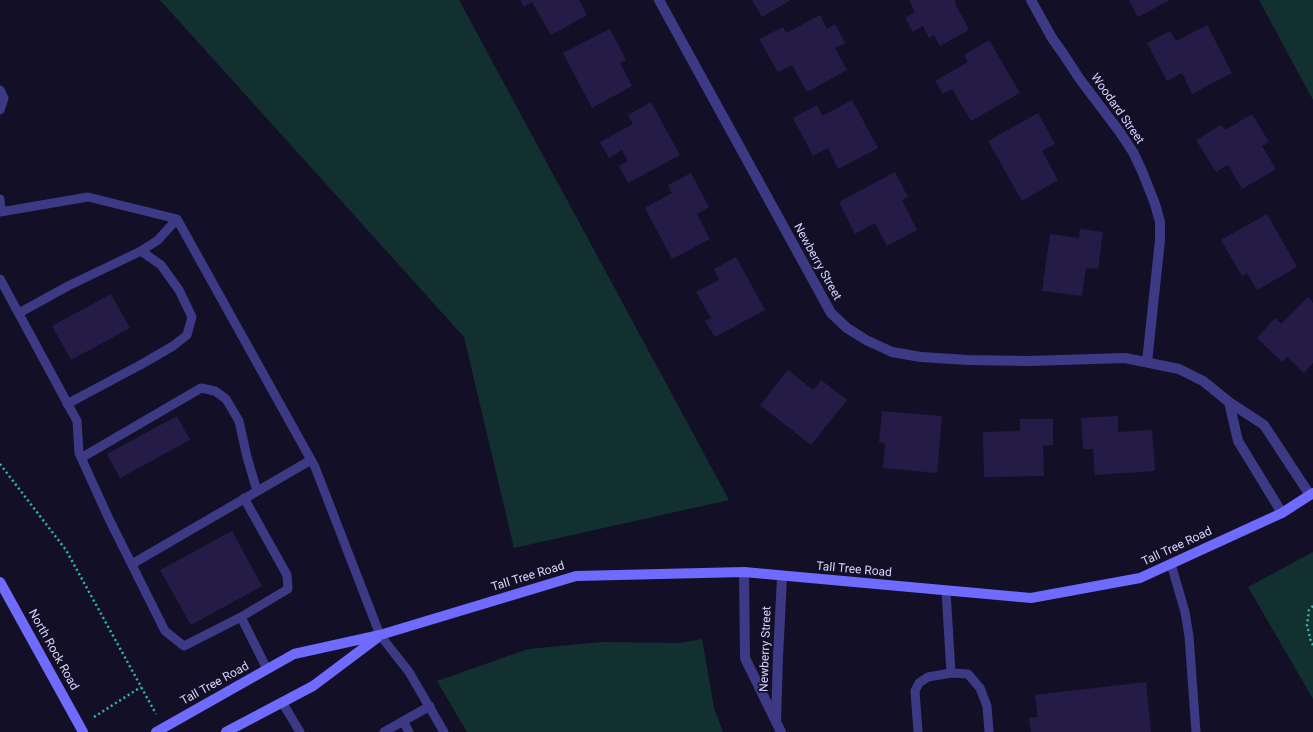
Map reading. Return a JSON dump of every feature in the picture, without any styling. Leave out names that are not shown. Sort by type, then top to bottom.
[{"type":"street","name":"Newberry Street","points":[[660,0],[831,313],[847,328],[866,340],[892,352],[921,357],[968,360],[1029,361],[1125,358],[1179,369],[1203,381],[1229,402],[1264,425],[1312,494]]},
{"type":"street","name":"Woodard Street","points":[[1031,0],[1064,55],[1133,152],[1155,204],[1160,222],[1160,240],[1147,362]]},
{"type":"street","points":[[1229,402],[1238,441],[1282,513]]},
{"type":"street","name":"Tall Tree Road","points":[[156,732],[294,654],[380,635],[576,576],[744,572],[1031,598],[1140,578],[1282,513],[1312,494]]},
{"type":"street","name":"Newberry Street","points":[[744,572],[745,658],[781,732]]},
{"type":"street","name":"Newberry Street","points":[[776,722],[782,576]]},
{"type":"street","name":"North Rock Road","points":[[0,582],[81,729]]},
{"type":"street","name":"Tall Tree Road","points":[[226,732],[313,686],[380,635]]},
{"type":"lane","points":[[0,90],[4,98],[0,110]]},
{"type":"lane","points":[[0,199],[1,212],[88,197],[177,219],[315,467],[380,635],[409,672],[444,732]]},
{"type":"lane","points":[[19,313],[68,286],[141,251],[158,240],[177,219]]},
{"type":"lane","points":[[67,404],[142,364],[173,346],[187,335],[192,317],[179,290],[161,265],[141,251]]},
{"type":"lane","points":[[0,279],[77,421],[79,453],[81,458],[165,631],[184,646],[241,617],[288,589],[287,575],[244,498]]},
{"type":"lane","points":[[81,458],[201,388],[215,391],[226,399],[240,421],[247,457],[257,491]]},
{"type":"lane","points":[[132,564],[311,460]]},
{"type":"lane","points":[[1171,564],[1185,612],[1189,636],[1196,732]]},
{"type":"lane","points":[[946,591],[951,673]]},
{"type":"lane","points":[[241,617],[267,669]]},
{"type":"lane","points":[[918,732],[915,691],[919,683],[928,677],[951,673],[968,674],[980,688],[987,706],[989,732]]},
{"type":"lane","points":[[282,702],[300,732]]},
{"type":"lane","points":[[384,732],[430,706]]},
{"type":"lane","points":[[403,721],[409,732]]},
{"type":"path","points":[[0,464],[66,550],[152,707]]},
{"type":"path","points":[[1313,606],[1309,610],[1307,625],[1313,645]]},
{"type":"path","points":[[81,729],[141,688]]},
{"type":"green space","points":[[160,0],[459,0],[729,500],[514,548],[464,337]]},
{"type":"green space","points":[[1259,0],[1313,0],[1313,100]]},
{"type":"green space","points":[[1313,552],[1313,699],[1248,587]]},
{"type":"green space","points":[[702,639],[714,708],[723,732],[467,732],[437,681],[528,649],[601,642],[680,643]]},
{"type":"building","points":[[520,0],[579,0],[587,15],[551,35],[532,2],[524,7]]},
{"type":"building","points":[[752,0],[791,0],[762,17]]},
{"type":"building","points":[[909,0],[957,0],[954,1],[969,30],[940,46],[934,35],[929,38],[923,26],[913,32],[905,18],[915,12]]},
{"type":"building","points":[[1129,0],[1170,0],[1138,17]]},
{"type":"building","points":[[820,15],[827,29],[835,24],[845,43],[835,48],[847,70],[807,92],[792,65],[778,72],[759,39],[783,27],[786,33]]},
{"type":"building","points":[[1207,25],[1232,73],[1192,94],[1182,73],[1167,81],[1147,43],[1170,31],[1176,41]]},
{"type":"building","points":[[610,29],[626,60],[620,63],[632,86],[592,108],[563,53]]},
{"type":"building","points":[[989,40],[1020,93],[971,121],[952,89],[943,94],[935,81],[968,62],[964,55]]},
{"type":"building","points":[[852,100],[878,148],[838,169],[828,148],[813,156],[793,118],[817,105],[822,116]]},
{"type":"building","points":[[651,102],[680,155],[628,183],[619,166],[628,161],[622,150],[609,158],[600,142],[633,124],[628,115]]},
{"type":"building","points":[[1038,113],[1055,144],[1042,151],[1058,180],[1022,201],[988,141]]},
{"type":"building","points":[[1252,114],[1269,142],[1262,146],[1276,169],[1242,189],[1228,165],[1216,172],[1196,140],[1221,125],[1225,130]]},
{"type":"building","points":[[895,172],[908,197],[902,200],[917,230],[887,246],[875,223],[855,234],[839,202]]},
{"type":"building","points":[[691,173],[709,207],[697,214],[710,239],[672,259],[645,208],[672,193],[668,185]]},
{"type":"building","points":[[1267,214],[1297,267],[1257,290],[1247,273],[1242,276],[1221,240]]},
{"type":"building","points":[[1080,229],[1103,232],[1098,269],[1086,268],[1082,296],[1042,291],[1050,234],[1079,238]]},
{"type":"building","points":[[736,257],[765,310],[715,337],[705,321],[711,318],[696,292],[719,280],[714,269]]},
{"type":"building","points":[[111,294],[130,328],[71,360],[52,326]]},
{"type":"building","points":[[1308,297],[1313,303],[1313,363],[1304,373],[1287,357],[1282,362],[1257,338],[1275,318],[1281,324]]},
{"type":"building","points":[[788,370],[813,390],[821,380],[847,400],[811,445],[760,405]]},
{"type":"building","points":[[882,411],[942,416],[937,473],[883,468],[885,443],[879,442]]},
{"type":"building","points":[[177,416],[190,440],[120,478],[107,454]]},
{"type":"building","points":[[1118,416],[1118,432],[1152,430],[1155,471],[1095,475],[1093,449],[1083,449],[1081,418]]},
{"type":"building","points":[[1020,419],[1053,419],[1053,445],[1043,446],[1044,476],[984,477],[983,432],[1020,431]]},
{"type":"building","points":[[232,531],[262,586],[191,625],[160,570]]},
{"type":"building","points":[[1146,682],[1151,732],[1031,732],[1029,718],[1038,717],[1035,695]]}]
